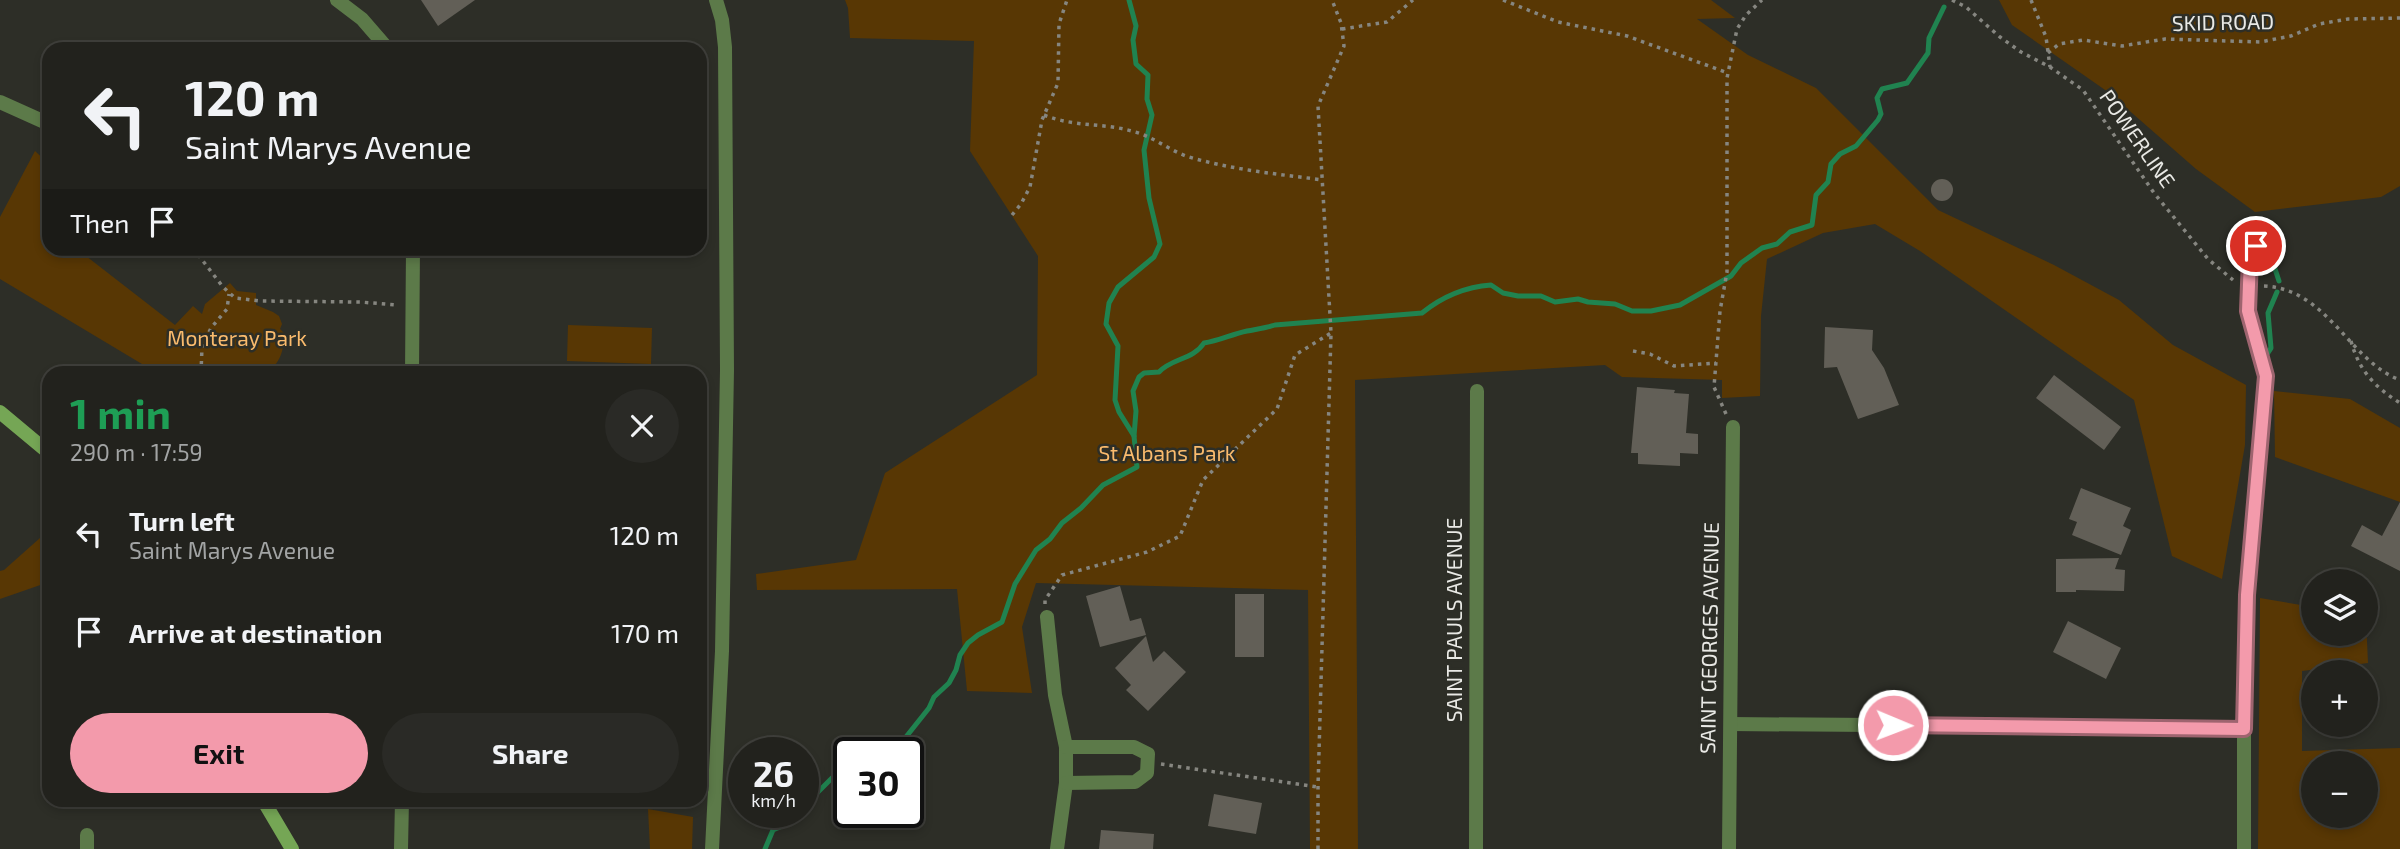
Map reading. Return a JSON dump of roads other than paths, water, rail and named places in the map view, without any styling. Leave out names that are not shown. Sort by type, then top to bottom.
[{"type":"street","points":[[337,0],[362,19],[382,42]]},
{"type":"street","points":[[712,849],[722,652],[727,370],[725,47],[722,20],[716,0]]},
{"type":"street","points":[[0,102],[42,121]]},
{"type":"street","points":[[2245,849],[2247,595],[2266,376],[2248,311],[2250,258],[2256,246]]},
{"type":"street","points":[[412,366],[413,256]]},
{"type":"street","name":"SAINT PAULS AVENUE","points":[[1476,391],[1476,849]]},
{"type":"street","points":[[0,412],[42,447]]},
{"type":"street","name":"SAINT GEORGES AVENUE","points":[[1729,849],[1733,427]]},
{"type":"street","points":[[1047,617],[1055,695],[1066,747],[1066,783],[1057,849]]},
{"type":"street","points":[[1731,724],[2244,729]]},
{"type":"street","points":[[1066,747],[1134,747],[1148,754],[1147,773],[1135,782],[1066,783]]},
{"type":"street","points":[[266,807],[292,849]]},
{"type":"street","points":[[401,849],[402,807]]},
{"type":"waterway","points":[[1129,0],[1136,26],[1133,40],[1136,64],[1148,75],[1147,99],[1152,115],[1144,150],[1149,198],[1160,244],[1154,257],[1118,287],[1109,303],[1106,324],[1118,346],[1115,400],[1134,436]]},
{"type":"waterway","points":[[906,737],[929,708],[934,697],[949,683],[968,643],[1002,622],[1015,584],[1036,550],[1103,485],[1137,467],[1133,391],[1139,377],[1144,373],[1159,372],[1194,353],[1204,343],[1241,332],[1275,325],[1422,313],[1454,293],[1481,286],[1491,285],[1503,293],[1541,296],[1555,302],[1578,299],[1615,304],[1632,311],[1651,311],[1680,305],[1731,276],[1741,263],[1762,248],[1777,244],[1790,232],[1812,225],[1816,195],[1828,182],[1831,164],[1840,154],[1856,146],[1878,120],[1881,114],[1877,98],[1882,89],[1907,83],[1928,53],[1929,38],[1944,7]]},
{"type":"waterway","points":[[2274,266],[2279,281]]},
{"type":"waterway","points":[[2267,354],[2271,348],[2268,313],[2277,292]]},
{"type":"waterway","points":[[819,791],[833,778]]},
{"type":"waterway","points":[[765,849],[773,830],[778,828]]},
{"type":"park label","name":"Monteray Park","points":[[237,339]]},
{"type":"park label","name":"St Albans Park","points":[[1167,454]]}]
